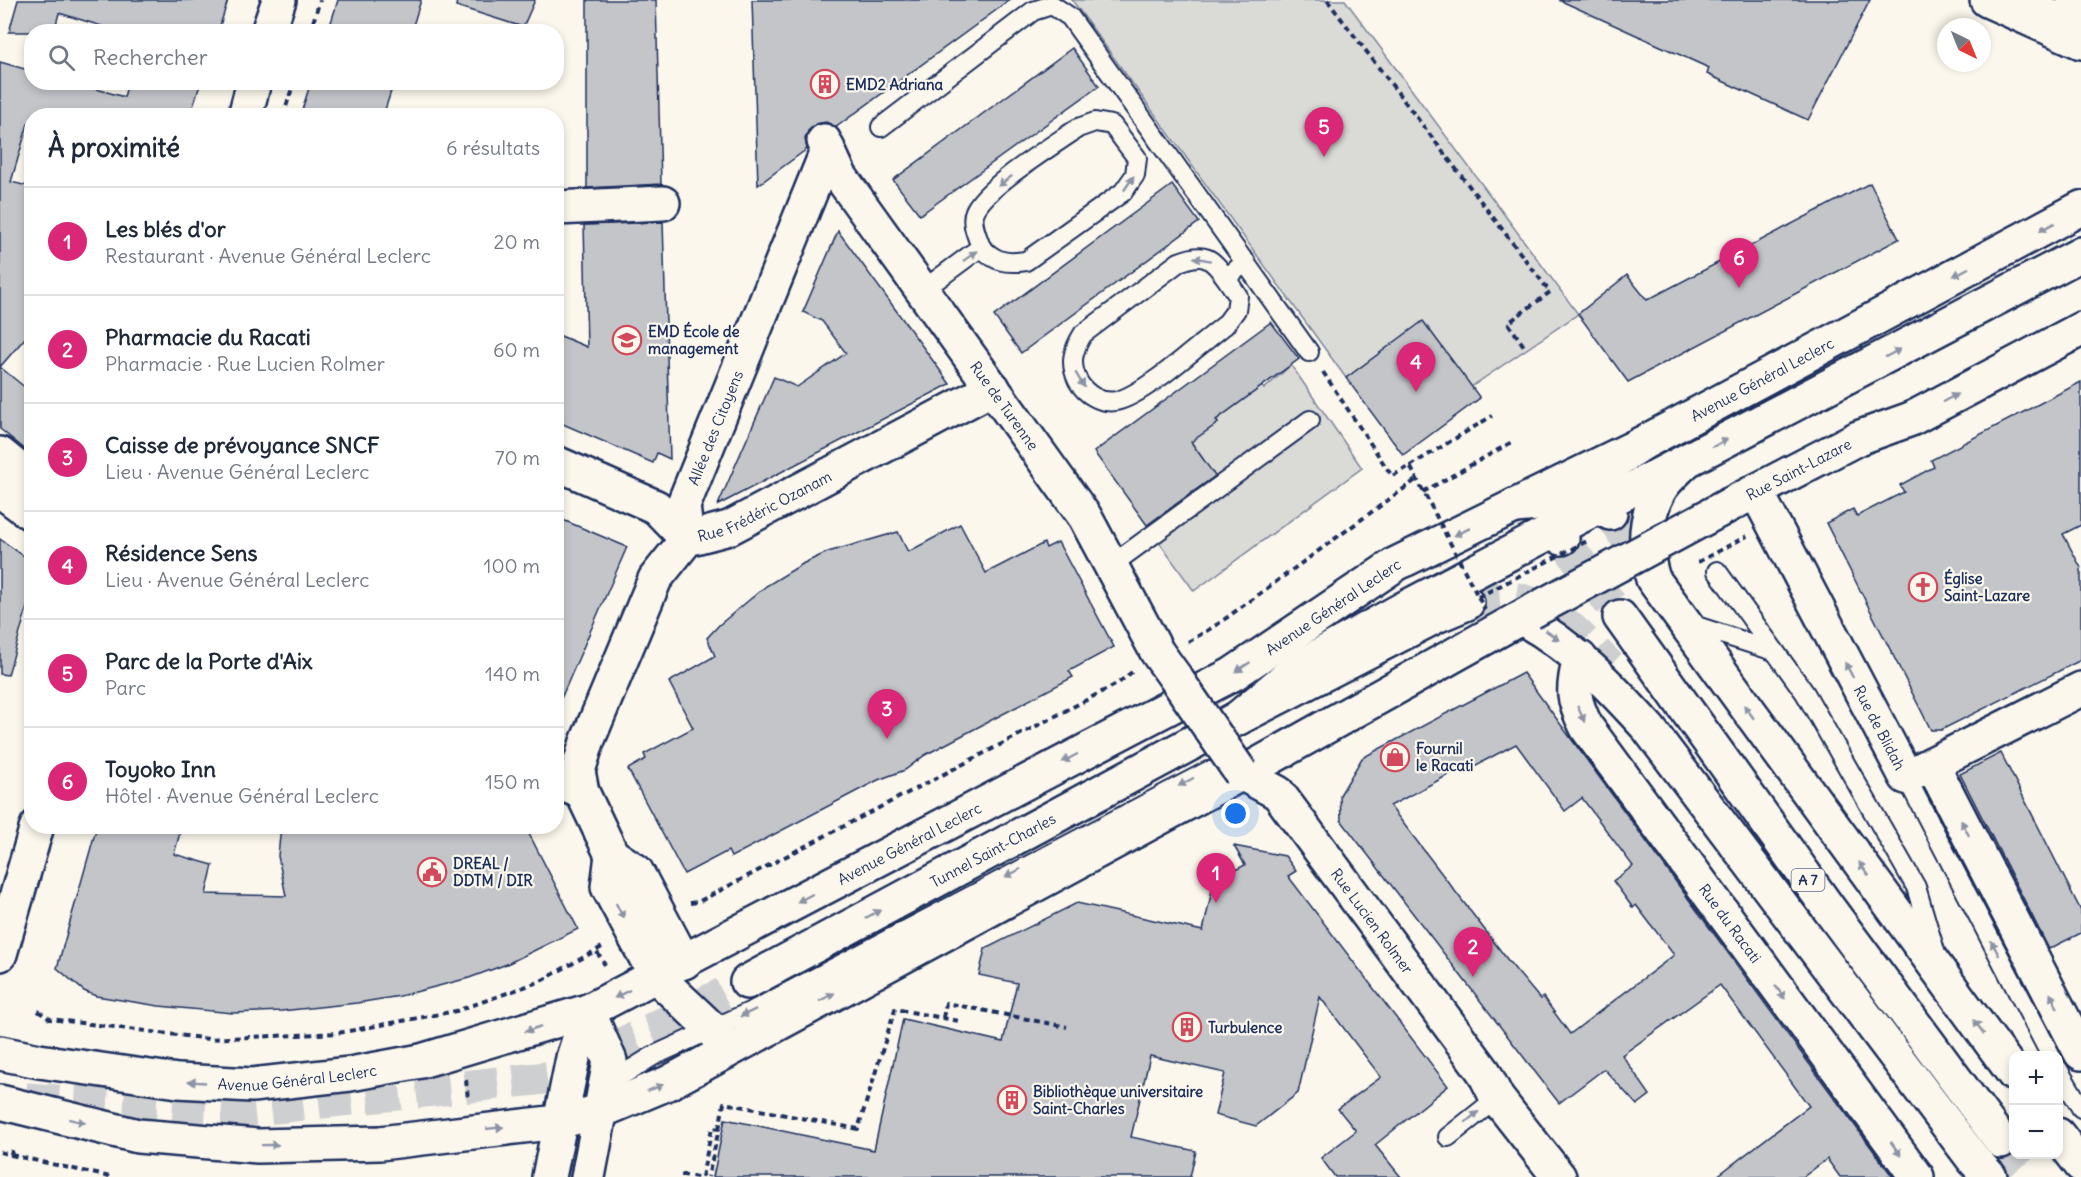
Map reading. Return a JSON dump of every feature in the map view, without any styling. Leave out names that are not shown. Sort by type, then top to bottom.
[{"type":"main road","points":[[271,24],[279,0]]},
{"type":"main road","points":[[1987,0],[2081,42]]},
{"type":"main road","points":[[2074,0],[2081,3]]},
{"type":"main road","points":[[247,108],[252,90]]},
{"type":"main road","name":"Rue de Turenne","points":[[826,145],[840,176],[1085,517],[1157,652],[1177,663]]},
{"type":"main road","name":"Allée des Citoyens","points":[[687,539],[683,506],[826,145]]},
{"type":"main road","points":[[564,208],[663,203]]},
{"type":"main road","name":"Avenue Général Leclerc","points":[[0,1053],[39,1061],[178,1081],[252,1085],[350,1074],[421,1061],[588,1011],[1233,674],[1396,564],[1641,444],[2081,208]]},
{"type":"main road","points":[[1238,718],[1299,667],[2081,254]]},
{"type":"main road","name":"Rue Saint-Lazare","points":[[1526,615],[1743,497],[1858,438],[1911,419],[2081,328]]},
{"type":"main road","name":"Rue Frédéric Ozanam","points":[[569,787],[578,771],[591,731],[655,579],[687,539],[729,528],[993,388]]},
{"type":"main road","points":[[1580,517],[1590,480],[1641,444]]},
{"type":"main road","points":[[0,454],[24,474]]},
{"type":"main road","points":[[1684,463],[1659,490],[1650,516],[1646,556],[1653,579],[1682,622],[2009,1068]]},
{"type":"main road","points":[[564,467],[656,507],[687,539]]},
{"type":"main road","points":[[0,490],[24,508]]},
{"type":"main road","name":"Rue de Blidah","points":[[1743,497],[1919,771],[2081,1053]]},
{"type":"main road","points":[[1514,506],[1580,517]]},
{"type":"main road","points":[[1238,718],[1436,616],[1476,607]]},
{"type":"main road","points":[[10,1104],[138,1136],[258,1146],[380,1143],[558,1122],[603,1098],[668,1083],[720,1040],[1241,773],[1526,615],[1608,683],[1649,729],[1989,1157]]},
{"type":"main road","name":"A 7","points":[[1620,617],[1836,919],[1989,1157]]},
{"type":"main road","name":"Rue du Racati","points":[[1580,658],[1573,688],[1578,710],[1587,728],[1917,1177]]},
{"type":"main road","name":"Rue Lucien Rolmer","points":[[1177,663],[1241,773],[1278,794],[1484,1072],[1497,1098],[1559,1177]]},
{"type":"main road","points":[[1919,771],[2081,689]]},
{"type":"main road","name":"Tunnel Saint-Charles","points":[[747,982],[1238,718]]},
{"type":"main road","points":[[1658,720],[1989,1157]]},
{"type":"main road","points":[[569,787],[612,855],[608,887],[720,1040]]},
{"type":"main road","points":[[0,954],[35,834]]},
{"type":"main road","points":[[588,1011],[610,1061],[588,1177]]},
{"type":"main road","points":[[549,1177],[558,1122],[573,1058],[588,1011]]},
{"type":"main road","points":[[2063,1142],[2081,1165]]},
{"type":"lane","points":[[2033,0],[2081,22]]},
{"type":"lane","points":[[882,128],[1033,12],[1052,5],[1070,17],[1150,125],[1309,352]]},
{"type":"lane","points":[[1095,122],[1112,124],[1137,158],[1135,175],[1123,192],[1026,261],[1009,264],[993,260],[981,247],[974,228],[974,212],[986,195],[1078,128],[1095,122]]},
{"type":"lane","points":[[1125,142],[1150,125]]},
{"type":"lane","points":[[922,290],[981,247]]},
{"type":"lane","points":[[1196,256],[1213,261],[1226,278],[1238,296],[1236,310],[1225,325],[1133,395],[1114,402],[1093,398],[1079,382],[1072,366],[1074,348],[1083,334],[1179,262],[1196,256]]},
{"type":"lane","points":[[1226,278],[1246,262]]},
{"type":"lane","points":[[1110,566],[1310,420]]},
{"type":"lane","points":[[1716,571],[1805,693],[1916,887],[1942,975]]},
{"type":"lane","points":[[1682,622],[1774,651]]},
{"type":"lane","points":[[1919,771],[2049,1051]]},
{"type":"lane","points":[[2063,1079],[2081,1108]]},
{"type":"lane","points":[[1448,1137],[1497,1098]]},
{"type":"path","points":[[312,24],[320,0]]},
{"type":"path","points":[[1327,0],[1550,292],[1508,323],[1526,349]]},
{"type":"path","points":[[286,108],[291,90]]},
{"type":"path","points":[[1309,352],[1392,476],[1492,417]]},
{"type":"path","points":[[1424,492],[1512,442]]},
{"type":"path","points":[[1410,466],[1430,504],[1476,607]]},
{"type":"path","points":[[1177,663],[1218,624],[1417,479]]},
{"type":"path","points":[[685,904],[698,902],[1107,689],[1139,667]]},
{"type":"path","points":[[38,1011],[50,1019],[209,1039],[338,1033],[456,1011],[541,981],[597,952],[606,943]]},
{"type":"path","points":[[597,952],[605,965]]},
{"type":"path","points":[[943,1018],[946,1003],[1067,1027]]},
{"type":"path","points":[[708,1177],[724,1103],[858,1129],[895,1009],[959,1021]]},
{"type":"path","points":[[465,1079],[469,1103]]},
{"type":"path","points":[[683,1177],[683,1175],[700,1177],[712,1128],[719,1129]]},
{"type":"path","points":[[11,1155],[13,1146]]},
{"type":"path","points":[[0,1152],[111,1177]]},
{"type":"shaded area","points":[[1072,0],[1345,0],[1578,314],[1471,387],[1346,378]]},
{"type":"shaded area","points":[[1291,365],[1362,468],[1194,591],[1148,527],[1183,501],[1174,487],[1206,463],[1190,440],[1218,423],[1216,420],[1262,386],[1264,389]]},
{"type":"building","points":[[18,0],[228,0],[220,24],[95,24],[59,13],[56,24],[24,24],[24,32],[9,32]]},
{"type":"building","points":[[338,0],[421,0],[414,24],[330,24]]},
{"type":"building","points":[[457,0],[535,0],[524,24],[513,24],[456,6]]},
{"type":"building","points":[[587,0],[656,0],[661,184],[587,188]]},
{"type":"building","name":"EMD2 Adriana","points":[[752,0],[1010,0],[836,127],[826,122],[816,124],[808,131],[805,139],[807,149],[758,185]]},
{"type":"building","points":[[1559,0],[1870,0],[1808,120],[1707,74],[1709,68]]},
{"type":"building","points":[[1072,48],[1099,86],[920,215],[893,180]]},
{"type":"building","points":[[0,62],[24,69],[24,90],[100,90],[124,97],[126,90],[198,90],[193,108],[24,108],[24,138],[11,182],[24,185],[24,339],[0,367]]},
{"type":"building","points":[[308,90],[391,90],[386,108],[303,108]]},
{"type":"building","points":[[1870,183],[1899,239],[1628,382],[1578,314],[1627,275],[1647,300]]},
{"type":"building","points":[[1172,185],[1199,222],[1021,353],[994,316]]},
{"type":"building","name":"EMD École de management","points":[[663,222],[670,459],[657,453],[653,463],[564,424],[564,337],[587,347],[584,225]]},
{"type":"building","points":[[838,231],[950,384],[718,505],[774,377],[797,387],[846,353],[822,321],[803,312]]},
{"type":"building","points":[[1423,321],[1480,398],[1403,455],[1346,378]]},
{"type":"building","points":[[1271,322],[1299,359],[1216,420],[1218,423],[1191,442],[1215,476],[1147,525],[1094,452]]},
{"type":"building","points":[[0,367],[24,386],[24,448],[0,429]]},
{"type":"building","points":[[2081,382],[2081,525],[2063,534],[2081,568],[2081,660],[1941,730],[1931,730],[1826,523],[1853,509],[1857,516],[1904,492],[1900,485],[1934,467],[1931,460]]},
{"type":"building","points":[[564,520],[627,547],[564,692]]},
{"type":"building","points":[[960,524],[986,573],[1044,543],[1046,548],[1058,542],[1114,647],[1069,671],[1073,677],[925,755],[905,770],[878,780],[731,857],[728,851],[684,874],[628,769],[646,759],[644,754],[693,728],[669,682],[715,656],[707,638],[719,625],[766,586],[804,563],[828,552],[898,532],[908,552]]},
{"type":"building","points":[[0,539],[24,556],[24,618],[8,675],[0,674]]},
{"type":"building","points":[[1523,673],[1893,1177],[1840,1177],[1827,1159],[1803,1177],[1716,1177],[1809,1106],[1720,985],[1622,1055],[1650,1095],[1637,1105],[1604,1069],[1559,1103],[1341,820],[1340,795],[1362,758]],"holes":[[[1516,744],[1565,811],[1582,798],[1633,866],[1613,881],[1633,908],[1636,905],[1674,955],[1570,1034],[1543,997],[1540,999],[1510,963],[1390,806],[1465,766],[1467,770]]]},
{"type":"building","points":[[2001,753],[2081,911],[2081,933],[2049,949],[1960,774]]},
{"type":"building","points":[[95,834],[180,834],[174,854],[213,865],[206,894],[286,896],[278,856],[280,834],[529,834],[578,929],[507,964],[469,978],[400,996],[281,1011],[233,1013],[159,1006],[96,996],[84,991],[57,968]]},
{"type":"building","points":[[1234,846],[1285,856],[1296,871],[1288,876],[1448,1086],[1375,1145],[1401,1177],[1335,1177],[1321,1158],[1356,1131],[1338,1109],[1381,1077],[1320,997],[1298,1093],[1256,1126],[1215,1115],[1225,1073],[1150,1056],[1131,1137],[1196,1151],[1190,1177],[713,1177],[725,1119],[874,1150],[903,1019],[1003,1042],[1017,983],[979,975],[985,949],[1077,903],[1203,931],[1214,881],[1245,865]]},
{"type":"tunnel","points":[[1610,513],[1652,577]]},
{"type":"tunnel","points":[[1562,538],[1620,617]]},
{"type":"tunnel","points":[[1467,603],[1505,598],[1536,605],[1563,622],[1610,666]]},
{"type":"tunnel","points":[[26,1099],[229,1112],[555,1077],[747,982]]},
{"type":"tunnel","points":[[2001,1141],[2027,1177]]},
{"type":"place","name":"EMD2 Adriana","points":[[825,84]]},
{"type":"place","name":"Parc de la Porte d'Aix","points":[[1324,157]]},
{"type":"place","name":"Toyoko Inn","points":[[1739,288]]},
{"type":"place","name":"EMD École de management","points":[[627,340]]},
{"type":"place","name":"Résidence Sens","points":[[1416,392]]},
{"type":"place","name":"Église Saint-Lazare","points":[[1923,587]]},
{"type":"place","name":"Caisse de prévoyance SNCF","points":[[887,739]]},
{"type":"place","name":"Fournil le Racati","points":[[1395,757]]},
{"type":"place","name":"DREAL / DDTM / DIR","points":[[432,872]]},
{"type":"place","name":"Les blés d'or","points":[[1216,903]]},
{"type":"place","name":"Pharmacie du Racati","points":[[1473,977]]},
{"type":"place","name":"Turbulence","points":[[1187,1027]]},
{"type":"place","name":"Bibliothèque universitaire Saint-Charles","points":[[1012,1100]]}]
